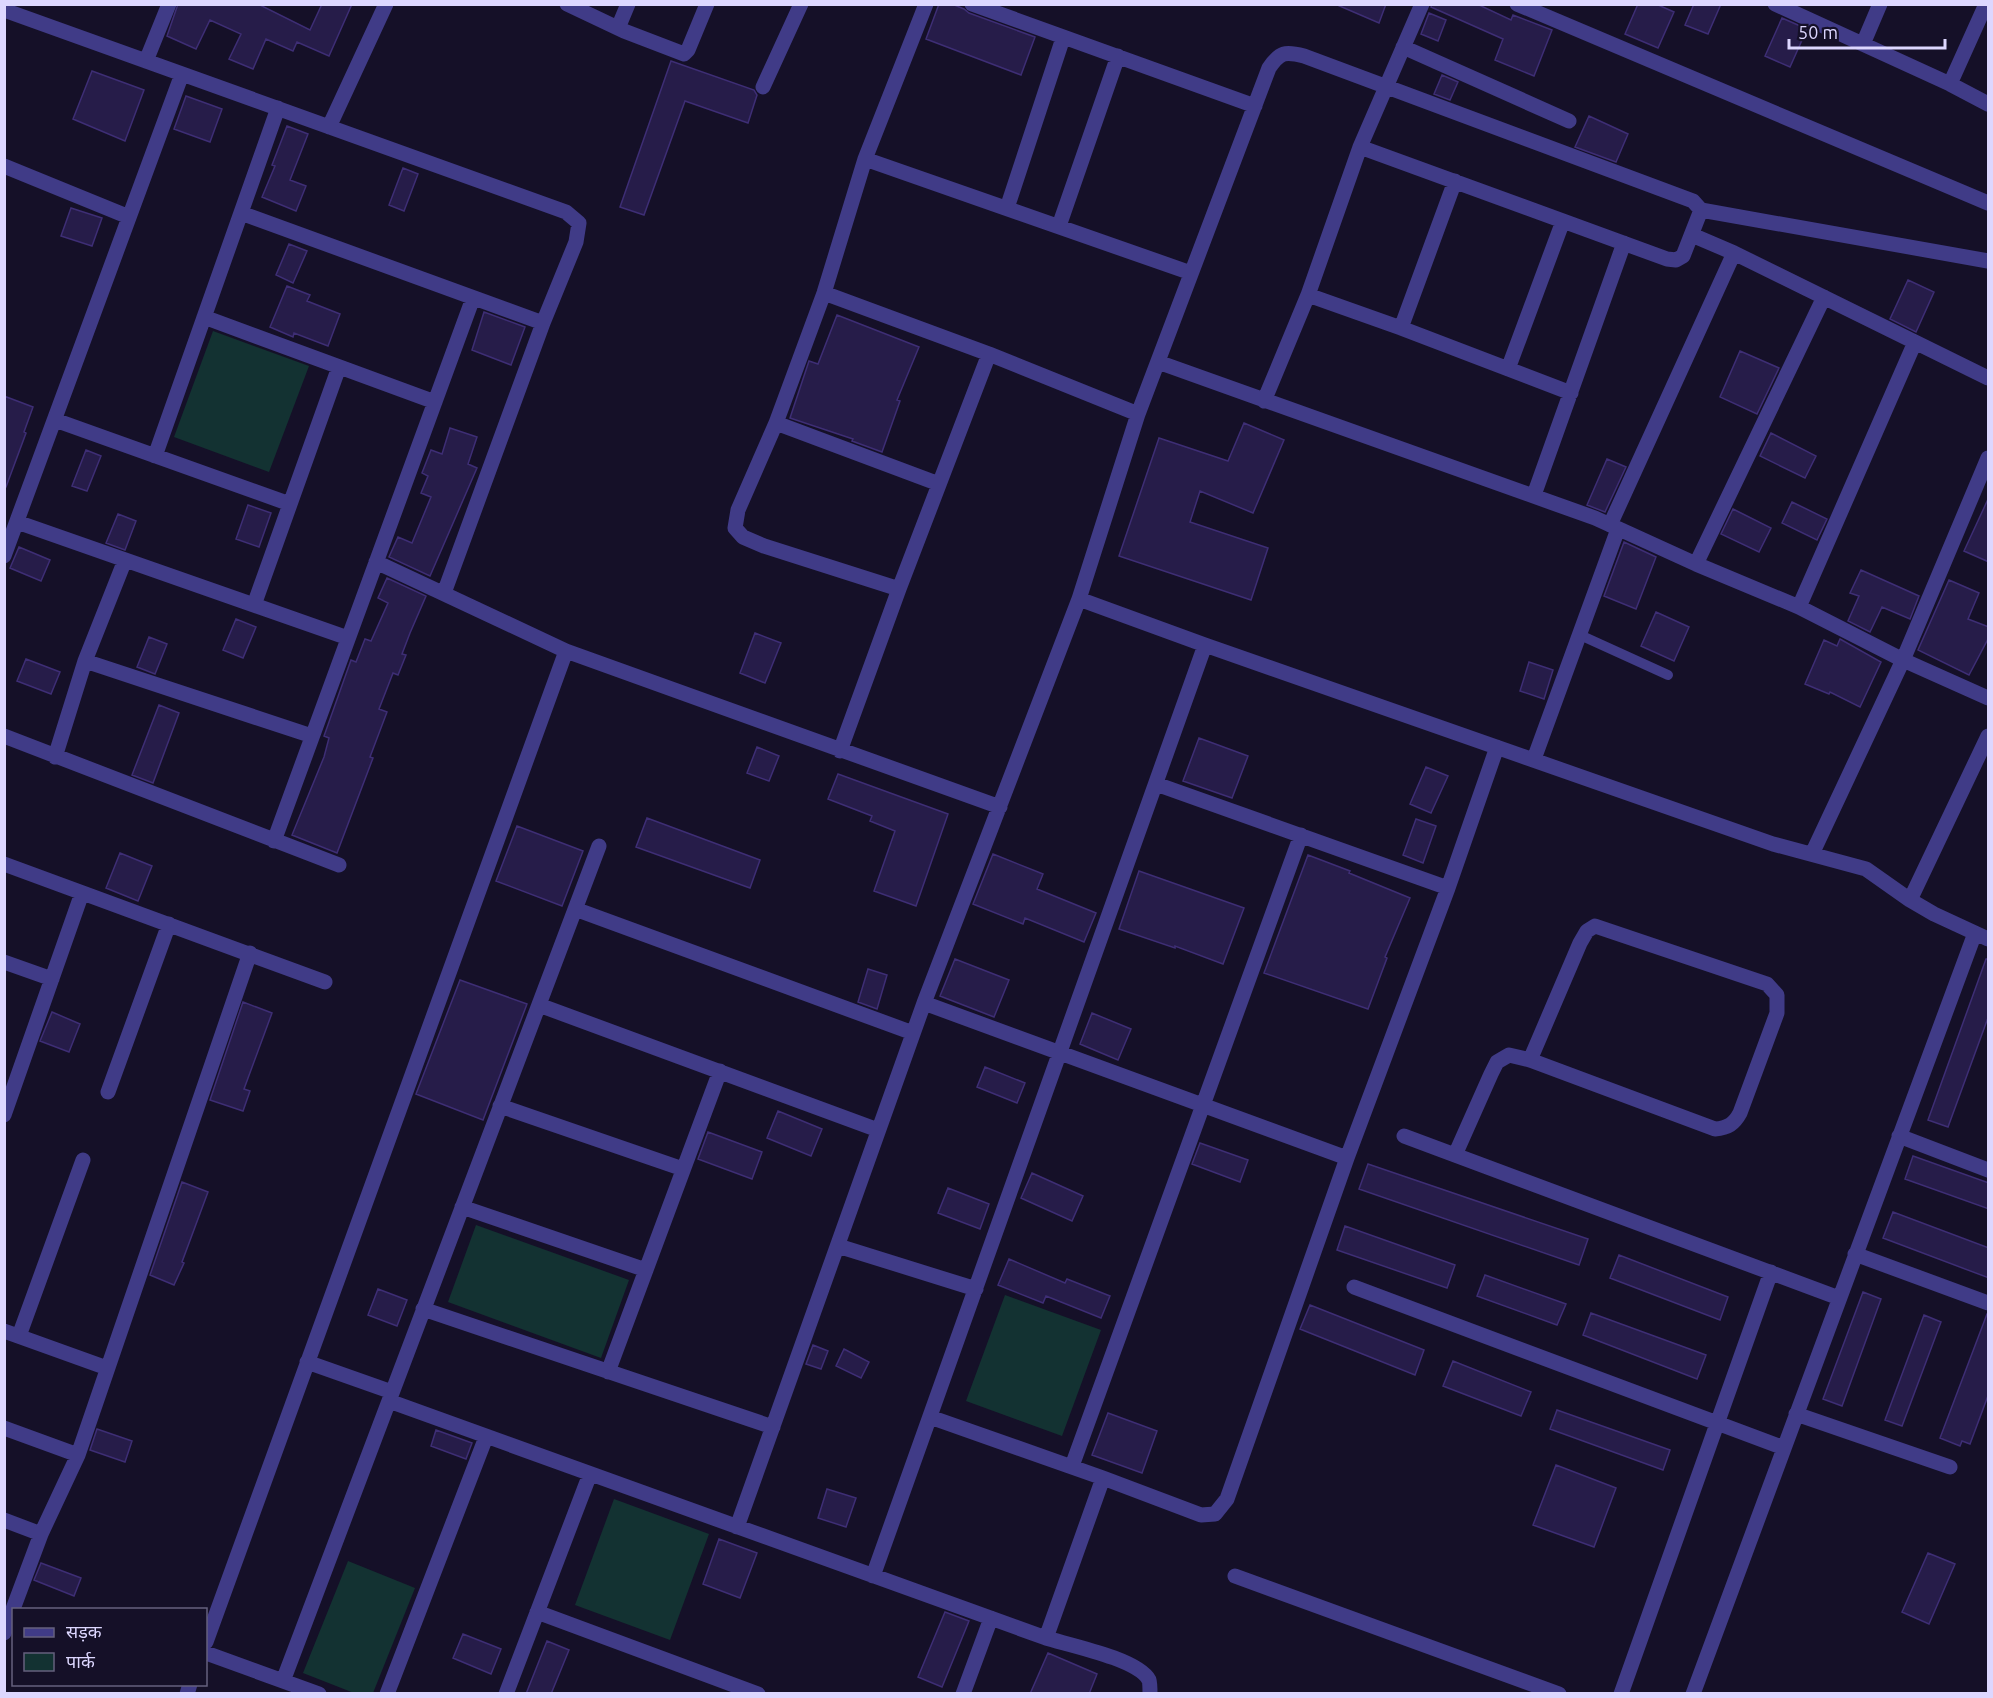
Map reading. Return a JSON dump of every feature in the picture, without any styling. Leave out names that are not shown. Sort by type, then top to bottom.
[{"type":"street","points":[[146,61],[169,4]]},
{"type":"street","points":[[329,127],[386,4]]},
{"type":"street","points":[[567,4],[618,28],[684,54],[688,50],[707,4]]},
{"type":"street","points":[[618,28],[628,4]]},
{"type":"street","points":[[763,87],[801,4]]},
{"type":"street","points":[[899,589],[764,546],[743,537],[735,528],[738,510],[776,423],[824,293],[865,159],[926,4]]},
{"type":"street","points":[[972,4],[1255,106]]},
{"type":"street","points":[[1264,401],[1308,295],[1360,147],[1422,4]]},
{"type":"street","points":[[1517,4],[1549,11],[1989,203]]},
{"type":"street","points":[[1775,4],[1989,104]]},
{"type":"street","points":[[1863,44],[1880,4]]},
{"type":"street","points":[[1950,84],[1986,4]]},
{"type":"street","points":[[4,10],[566,212],[579,223],[576,242],[543,323],[444,593]]},
{"type":"street","points":[[1007,208],[1063,38]]},
{"type":"street","points":[[1403,46],[1569,121]]},
{"type":"street","points":[[737,1527],[924,1003],[1079,598],[1138,414],[1269,68],[1276,57],[1289,52],[1304,56],[1693,201],[1701,210],[1989,261]]},
{"type":"street","points":[[1059,226],[1118,56]]},
{"type":"street","points":[[5,555],[182,74]]},
{"type":"street","points":[[155,456],[278,108]]},
{"type":"street","points":[[1360,147],[1667,259],[1676,260],[1683,256],[1701,210]]},
{"type":"street","points":[[865,159],[1191,273]]},
{"type":"street","points":[[4,166],[129,217]]},
{"type":"street","points":[[1401,328],[1455,181]]},
{"type":"street","points":[[241,213],[543,323]]},
{"type":"street","points":[[1508,369],[1563,221]]},
{"type":"street","points":[[1692,235],[1734,253],[1989,378]]},
{"type":"street","points":[[1534,495],[1624,243]]},
{"type":"street","points":[[1534,759],[1580,635],[1614,527],[1734,253]]},
{"type":"street","points":[[824,293],[989,354],[1138,414]]},
{"type":"street","points":[[1308,295],[1571,393]]},
{"type":"street","points":[[1696,564],[1824,297]]},
{"type":"street","points":[[274,841],[473,298]]},
{"type":"street","points":[[204,317],[435,402]]},
{"type":"street","points":[[1798,608],[1915,342]]},
{"type":"street","points":[[840,751],[989,354]]},
{"type":"street","points":[[1158,362],[1534,495],[1614,527],[1798,608],[1903,660],[1989,698]]},
{"type":"street","points":[[254,605],[339,367]]},
{"type":"street","points":[[55,420],[290,504]]},
{"type":"street","points":[[776,423],[939,484]]},
{"type":"street","points":[[1812,854],[1903,660],[1989,458]]},
{"type":"street","points":[[17,522],[348,638]]},
{"type":"street","points":[[55,757],[85,661],[124,560]]},
{"type":"street","points":[[376,562],[566,651],[1000,807]]},
{"type":"street","points":[[1079,598],[1205,645],[1773,844],[1866,869],[1934,914],[1982,936],[1899,1136],[1693,1694]]},
{"type":"street","points":[[873,1576],[1205,645]]},
{"type":"street","points":[[207,1639],[566,651]]},
{"type":"street","points":[[85,661],[312,736]]},
{"type":"street","points":[[4,736],[339,865]]},
{"type":"street","points":[[1910,900],[1989,736]]},
{"type":"street","points":[[930,1417],[1072,1466],[1201,1515],[1215,1514],[1227,1499],[1347,1158],[1448,888],[1497,747]]},
{"type":"street","points":[[1156,784],[1448,888]]},
{"type":"street","points":[[1072,1466],[1301,835]]},
{"type":"street","points":[[283,1680],[599,846]]},
{"type":"street","points":[[4,864],[325,982]]},
{"type":"street","points":[[4,1116],[82,893]]},
{"type":"street","points":[[575,909],[913,1033]]},
{"type":"street","points":[[108,1092],[169,924]]},
{"type":"street","points":[[1455,1155],[1497,1062],[1509,1055],[1530,1060],[1715,1129],[1725,1128],[1734,1123],[1740,1113],[1777,1013],[1777,995],[1767,984],[1595,926],[1587,931],[1580,943],[1530,1060]]},
{"type":"street","points":[[4,1633],[8,1611],[78,1455],[250,953]]},
{"type":"street","points":[[4,962],[52,979]]},
{"type":"street","points":[[924,1003],[1347,1158]]},
{"type":"street","points":[[538,1005],[878,1130]]},
{"type":"street","points":[[608,1372],[720,1071]]},
{"type":"street","points":[[500,1106],[683,1169]]},
{"type":"street","points":[[1404,1136],[1839,1298]]},
{"type":"street","points":[[1899,1136],[1989,1170]]},
{"type":"street","points":[[83,1160],[12,1334],[107,1368]]},
{"type":"street","points":[[462,1207],[646,1270]]},
{"type":"street","points":[[838,1246],[975,1289]]},
{"type":"street","points":[[1855,1254],[1989,1303]]},
{"type":"street","points":[[1621,1694],[1771,1272]]},
{"type":"street","points":[[1354,1287],[1784,1448]]},
{"type":"street","points":[[423,1309],[772,1427]]},
{"type":"street","points":[[307,1362],[486,1437],[1046,1638],[1119,1659],[1139,1669],[1149,1680],[1150,1694]]},
{"type":"street","points":[[1796,1414],[1950,1467]]},
{"type":"street","points":[[4,1428],[78,1455]]},
{"type":"street","points":[[387,1694],[486,1437]]},
{"type":"street","points":[[506,1694],[590,1474]]},
{"type":"street","points":[[1046,1638],[1103,1478]]},
{"type":"street","points":[[4,1520],[41,1534]]},
{"type":"street","points":[[1235,1576],[1559,1694]]},
{"type":"street","points":[[537,1612],[758,1694]]},
{"type":"street","points":[[963,1694],[991,1618]]},
{"type":"street","points":[[207,1653],[319,1694]]},
{"type":"lane","points":[[1580,635],[1668,675]]},
{"type":"green space","points":[[213,331],[309,366],[269,472],[174,437]]},
{"type":"green space","points":[[476,1225],[629,1280],[601,1358],[448,1302]]},
{"type":"green space","points":[[1005,1295],[1101,1330],[1062,1436],[966,1401]]},
{"type":"green space","points":[[614,1499],[709,1534],[670,1640],[575,1605]]},
{"type":"green space","points":[[348,1561],[415,1588],[373,1693],[354,1693],[303,1673]]},
{"type":"building","points":[[178,4],[258,4],[310,30],[322,4],[352,4],[329,56],[297,42],[293,51],[266,39],[253,69],[229,59],[241,34],[210,20],[196,49],[167,36]]},
{"type":"building","points":[[939,4],[952,4],[969,13],[1035,37],[1021,75],[926,39]]},
{"type":"building","points":[[1335,4],[1386,4],[1379,23]]},
{"type":"building","points":[[1432,4],[1477,4],[1511,20],[1513,15],[1552,30],[1534,76],[1495,60],[1503,39],[1431,7]]},
{"type":"building","points":[[1638,4],[1656,4],[1674,12],[1658,48],[1625,34]]},
{"type":"building","points":[[1694,4],[1721,4],[1708,34],[1685,25]]},
{"type":"building","points":[[1429,13],[1446,20],[1438,41],[1421,34]]},
{"type":"building","points":[[1782,18],[1807,29],[1790,67],[1765,56]]},
{"type":"building","points":[[671,61],[754,90],[757,95],[748,123],[685,101],[644,215],[620,207]]},
{"type":"building","points":[[92,71],[144,90],[125,141],[73,119]]},
{"type":"building","points":[[1442,75],[1458,82],[1450,100],[1434,94]]},
{"type":"building","points":[[186,96],[222,109],[210,142],[174,129]]},
{"type":"building","points":[[1589,116],[1628,134],[1616,162],[1575,147]]},
{"type":"building","points":[[287,126],[308,134],[290,180],[306,186],[296,211],[262,197],[275,166],[272,165]]},
{"type":"building","points":[[403,168],[418,174],[404,211],[389,205]]},
{"type":"building","points":[[71,208],[102,218],[92,246],[61,236]]},
{"type":"building","points":[[289,244],[307,251],[293,283],[276,275]]},
{"type":"building","points":[[1908,280],[1934,292],[1916,332],[1890,319]]},
{"type":"building","points":[[287,286],[310,295],[307,301],[340,314],[328,346],[294,333],[293,337],[270,327]]},
{"type":"building","points":[[484,312],[525,327],[511,365],[472,350]]},
{"type":"building","points":[[837,315],[919,347],[897,400],[900,401],[882,452],[852,441],[853,439],[790,418],[809,361],[818,364]]},
{"type":"building","points":[[1740,351],[1779,368],[1757,414],[1720,397]]},
{"type":"building","points":[[4,396],[33,407],[6,487],[4,487]]},
{"type":"building","points":[[1244,423],[1284,440],[1253,513],[1200,491],[1190,522],[1268,548],[1251,600],[1119,556],[1159,438],[1228,461]]},
{"type":"building","points":[[450,428],[477,437],[468,464],[477,468],[430,576],[389,557],[398,537],[412,543],[431,497],[421,493],[428,476],[422,473],[431,450],[442,454]]},
{"type":"building","points":[[1771,433],[1816,456],[1805,478],[1760,456]]},
{"type":"building","points":[[86,450],[101,456],[87,491],[72,486]]},
{"type":"building","points":[[1607,459],[1626,467],[1605,512],[1587,505]]},
{"type":"building","points":[[1989,497],[1989,562],[1964,551]]},
{"type":"building","points":[[1792,502],[1827,519],[1817,540],[1782,523]]},
{"type":"building","points":[[248,505],[271,513],[259,547],[236,539]]},
{"type":"building","points":[[1733,509],[1771,528],[1759,552],[1721,534]]},
{"type":"building","points":[[118,514],[136,521],[125,550],[106,543]]},
{"type":"building","points":[[1624,542],[1656,557],[1636,609],[1604,596]]},
{"type":"building","points":[[19,547],[50,560],[41,581],[10,568]]},
{"type":"building","points":[[1861,570],[1919,596],[1910,619],[1882,607],[1870,632],[1848,621],[1859,596],[1850,593]]},
{"type":"building","points":[[387,578],[426,596],[402,654],[406,655],[398,675],[393,673],[379,709],[387,712],[370,757],[373,758],[337,853],[292,835],[324,757],[329,738],[324,736],[351,660],[356,662],[365,639],[371,641],[388,603],[378,598]]},
{"type":"building","points":[[1949,580],[1979,593],[1968,619],[1989,627],[1989,637],[1969,675],[1918,650]]},
{"type":"building","points":[[1656,612],[1689,627],[1674,661],[1641,646]]},
{"type":"building","points":[[236,619],[256,627],[243,658],[223,650]]},
{"type":"building","points":[[755,633],[781,643],[765,683],[740,673]]},
{"type":"building","points":[[149,637],[167,644],[155,674],[137,667]]},
{"type":"building","points":[[1840,639],[1881,662],[1860,707],[1830,692],[1829,694],[1805,684],[1824,640],[1837,646]]},
{"type":"building","points":[[26,659],[60,672],[51,694],[17,681]]},
{"type":"building","points":[[1529,662],[1553,670],[1544,699],[1520,691]]},
{"type":"building","points":[[159,705],[179,713],[153,783],[132,775]]},
{"type":"building","points":[[1199,738],[1248,756],[1232,798],[1183,781]]},
{"type":"building","points":[[757,747],[779,756],[769,781],[747,773]]},
{"type":"building","points":[[1426,767],[1448,776],[1431,813],[1410,804]]},
{"type":"building","points":[[838,774],[948,814],[916,906],[874,891],[895,831],[870,821],[872,816],[828,799]]},
{"type":"building","points":[[647,818],[760,860],[750,888],[636,847]]},
{"type":"building","points":[[1416,819],[1436,826],[1423,863],[1403,855]]},
{"type":"building","points":[[517,826],[583,851],[562,906],[496,881]]},
{"type":"building","points":[[120,853],[152,866],[138,901],[106,888]]},
{"type":"building","points":[[993,854],[1043,874],[1037,889],[1096,913],[1084,942],[1025,918],[1023,924],[973,904]]},
{"type":"building","points":[[1308,855],[1410,898],[1385,957],[1387,958],[1368,1009],[1264,973]]},
{"type":"building","points":[[1139,871],[1244,908],[1223,964],[1119,929]]},
{"type":"building","points":[[955,959],[1009,980],[994,1017],[940,996]]},
{"type":"building","points":[[1986,959],[1989,959],[1989,1015],[1948,1127],[1928,1120]]},
{"type":"building","points":[[868,969],[887,975],[877,1009],[858,1002]]},
{"type":"building","points":[[460,980],[527,1004],[483,1120],[416,1094]]},
{"type":"building","points":[[243,1002],[272,1013],[244,1089],[250,1091],[243,1111],[210,1100]]},
{"type":"building","points":[[52,1012],[80,1024],[69,1052],[40,1041]]},
{"type":"building","points":[[1092,1013],[1131,1029],[1118,1060],[1080,1044]]},
{"type":"building","points":[[985,1067],[1025,1083],[1017,1103],[977,1087]]},
{"type":"building","points":[[778,1111],[822,1129],[811,1156],[767,1138]]},
{"type":"building","points":[[708,1132],[762,1152],[752,1179],[698,1159]]},
{"type":"building","points":[[1200,1143],[1248,1160],[1240,1182],[1192,1164]]},
{"type":"building","points":[[1913,1156],[1989,1183],[1989,1209],[1905,1179]]},
{"type":"building","points":[[1368,1164],[1588,1239],[1579,1265],[1359,1189]]},
{"type":"building","points":[[1032,1173],[1083,1196],[1072,1221],[1021,1198]]},
{"type":"building","points":[[182,1182],[208,1192],[182,1262],[184,1263],[174,1285],[150,1275]]},
{"type":"building","points":[[948,1188],[989,1204],[980,1229],[938,1213]]},
{"type":"building","points":[[1893,1212],[1989,1248],[1989,1278],[1883,1238]]},
{"type":"building","points":[[1345,1226],[1455,1265],[1447,1288],[1337,1250]]},
{"type":"building","points":[[1619,1255],[1728,1297],[1720,1320],[1610,1278]]},
{"type":"building","points":[[1009,1259],[1065,1283],[1067,1279],[1110,1296],[1101,1318],[1046,1296],[1043,1303],[998,1285]]},
{"type":"building","points":[[1485,1275],[1566,1304],[1557,1325],[1477,1296]]},
{"type":"building","points":[[378,1289],[407,1300],[397,1326],[368,1315]]},
{"type":"building","points":[[1863,1292],[1881,1299],[1842,1406],[1823,1399]]},
{"type":"building","points":[[1310,1305],[1424,1350],[1415,1375],[1300,1329]]},
{"type":"building","points":[[1591,1313],[1706,1355],[1697,1379],[1583,1335]]},
{"type":"building","points":[[1987,1314],[1989,1314],[1989,1393],[1970,1444],[1962,1441],[1960,1446],[1940,1438]]},
{"type":"building","points":[[1924,1315],[1941,1322],[1902,1426],[1885,1420]]},
{"type":"building","points":[[813,1345],[828,1351],[821,1369],[806,1364]]},
{"type":"building","points":[[844,1349],[869,1362],[861,1378],[836,1366]]},
{"type":"building","points":[[1453,1361],[1531,1392],[1521,1416],[1443,1386]]},
{"type":"building","points":[[1557,1410],[1670,1450],[1663,1470],[1550,1429]]},
{"type":"building","points":[[1108,1413],[1157,1431],[1142,1473],[1092,1455]]},
{"type":"building","points":[[97,1429],[132,1441],[125,1462],[90,1450]]},
{"type":"building","points":[[436,1430],[472,1443],[466,1459],[431,1446]]},
{"type":"building","points":[[1556,1465],[1616,1488],[1594,1547],[1533,1525]]},
{"type":"building","points":[[827,1489],[856,1498],[846,1527],[818,1518]]},
{"type":"building","points":[[719,1539],[757,1553],[740,1598],[703,1584]]},
{"type":"building","points":[[1928,1553],[1955,1564],[1929,1624],[1902,1612]]},
{"type":"building","points":[[41,1563],[81,1578],[74,1596],[34,1580]]},
{"type":"building","points":[[945,1612],[969,1621],[942,1687],[918,1677]]},
{"type":"building","points":[[463,1634],[501,1649],[491,1674],[453,1658]]},
{"type":"building","points":[[547,1641],[569,1650],[551,1694],[526,1694]]},
{"type":"building","points":[[1048,1653],[1097,1674],[1089,1694],[1030,1694]]}]
